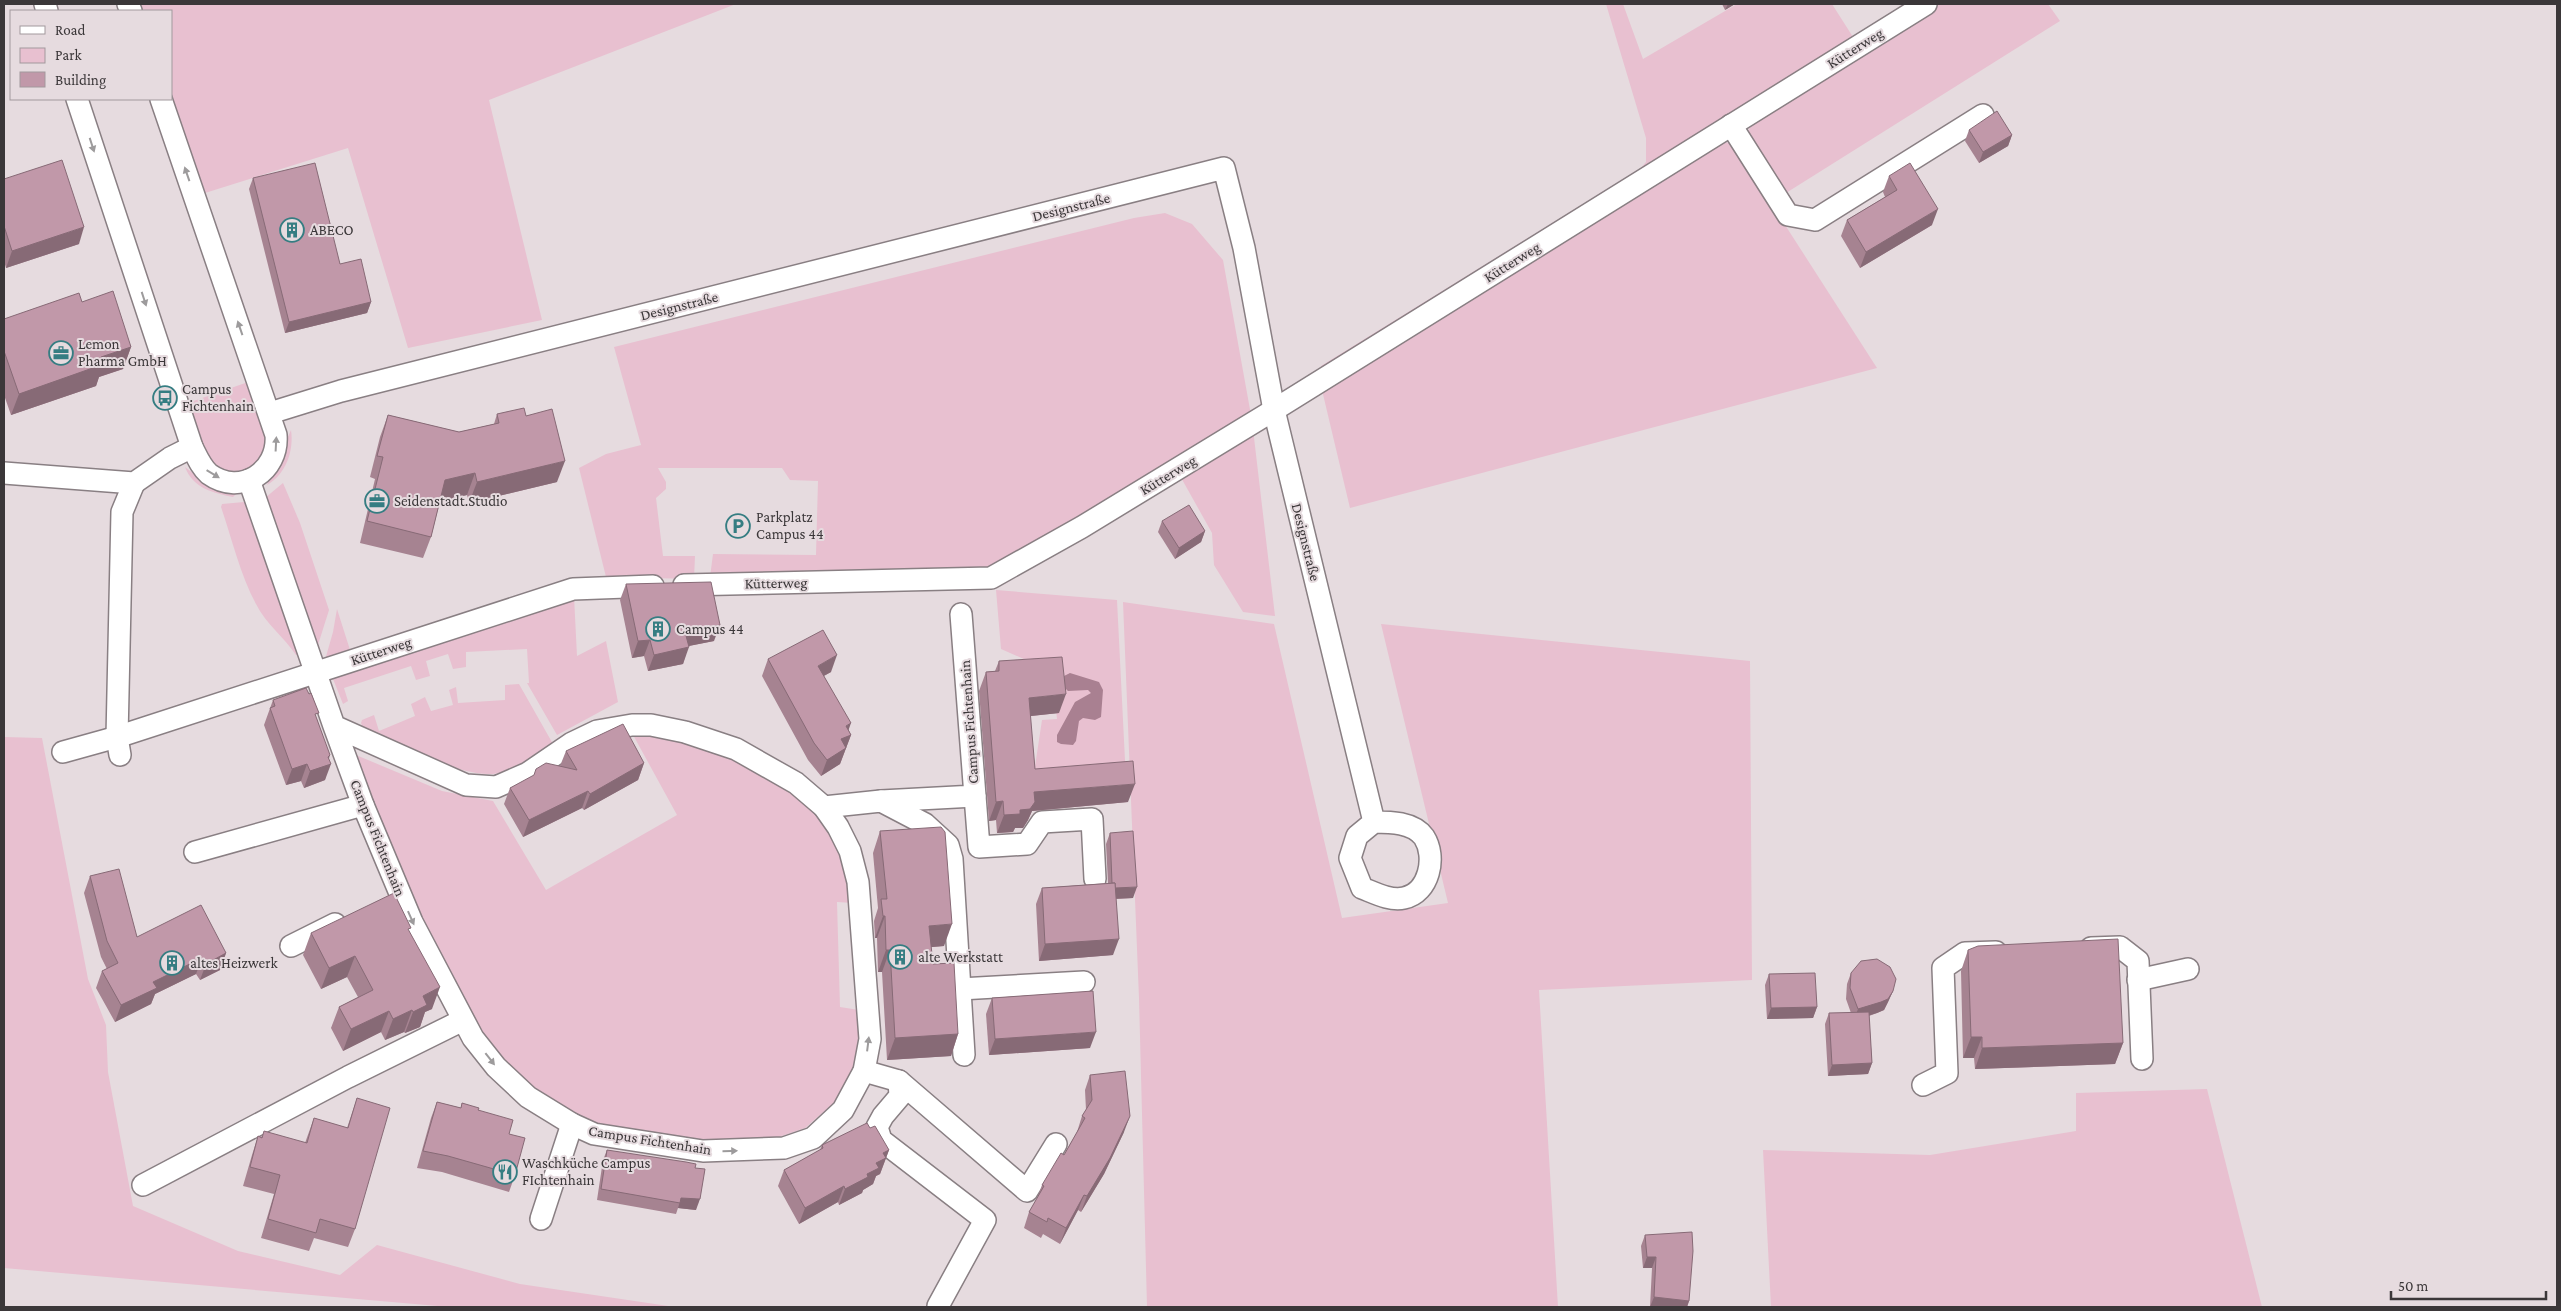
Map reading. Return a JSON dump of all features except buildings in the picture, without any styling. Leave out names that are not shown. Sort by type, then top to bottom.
[{"type":"street","name":"Kütterweg","points":[[316,672],[573,589],[991,578],[1082,527],[1274,410],[1926,4]]},
{"type":"street","points":[[77,100],[192,447],[199,462],[210,474],[237,483],[260,474],[274,459],[277,447],[276,434],[161,100]]},
{"type":"street","points":[[1731,125],[1788,215],[1815,220],[1982,115]]},
{"type":"street","name":"Designstraße","points":[[270,413],[341,391],[1224,168],[1244,248],[1274,410],[1374,822]]},
{"type":"street","points":[[118,746],[122,512],[134,483],[170,458],[192,447]]},
{"type":"street","points":[[4,472],[134,483]]},
{"type":"street","name":"Campus Fichtenhain","points":[[248,480],[334,726],[363,805],[391,895],[412,922],[473,1038],[502,1073],[528,1098],[572,1124],[594,1134],[703,1151],[784,1148],[813,1138],[843,1110],[864,1071],[870,1039],[858,882],[850,851],[838,827],[824,807],[796,783],[736,750],[685,732],[651,725],[624,725],[598,731],[572,744],[528,774],[496,787],[466,785],[334,726]]},
{"type":"street","name":"Campus Fichtenhain","points":[[824,807],[881,801],[975,796],[961,614]]},
{"type":"street","points":[[63,752],[118,746],[316,672]]},
{"type":"street","points":[[975,796],[979,847],[1027,844],[1042,822],[1092,819],[1095,879]]},
{"type":"street","points":[[881,801],[925,824],[948,845],[952,859],[964,1055]]},
{"type":"street","points":[[195,852],[363,805]]},
{"type":"street","points":[[291,946],[350,916]]},
{"type":"street","points":[[2071,949],[2120,947],[2138,961],[2142,1059]]},
{"type":"street","points":[[1923,1085],[1947,1073],[1943,968],[1965,953],[2013,951]]},
{"type":"street","points":[[2138,980],[2188,969]]},
{"type":"street","points":[[960,989],[1084,982]]},
{"type":"street","points":[[143,1185],[348,1077],[463,1020]]},
{"type":"street","points":[[864,1071],[899,1081],[1027,1191],[1056,1144]]},
{"type":"street","points":[[899,1081],[900,1096],[883,1116],[877,1127],[881,1140],[985,1220],[938,1306]]},
{"type":"street","points":[[542,1219],[572,1124]]},
{"type":"green space","points":[[140,4],[736,4],[489,100],[542,320],[408,348],[348,148],[205,193],[172,97],[172,10],[143,10]]},
{"type":"green space","points":[[1606,4],[1623,4],[1643,59],[1737,4],[1832,4],[1853,37],[1323,372],[1321,366],[1641,168],[1646,162],[1646,138]]},
{"type":"green space","points":[[1937,4],[2048,4],[2060,21],[1786,193],[1748,135],[1750,125],[1760,113]]},
{"type":"green space","points":[[1720,141],[1733,144],[1877,368],[1350,508],[1322,390]]},
{"type":"green space","points":[[1165,213],[1192,224],[1223,260],[1251,415],[991,572],[710,577],[713,554],[816,555],[818,481],[790,480],[782,468],[658,468],[666,482],[666,489],[656,498],[663,556],[695,556],[694,579],[606,577],[579,468],[606,454],[641,445],[614,347],[1134,218]]},
{"type":"green space","points":[[251,381],[264,426],[265,452],[260,460],[243,470],[223,470],[214,465],[203,452],[185,404]]},
{"type":"green space","points":[[1253,429],[1275,616],[1243,612],[1214,565],[1212,533],[1179,474]]},
{"type":"green space","points":[[291,430],[290,454],[284,468],[267,485]]},
{"type":"green space","points":[[185,467],[198,477],[236,494],[233,497],[218,494],[198,485]]},
{"type":"green space","points":[[283,483],[300,523],[329,610],[317,648],[265,498]]},
{"type":"green space","points":[[244,502],[252,515],[300,654],[296,655],[260,611],[250,593],[241,569],[221,507],[222,504]]},
{"type":"green space","points":[[996,590],[1117,600],[1126,780],[1034,773],[1042,720],[1057,719],[1051,664],[1035,664],[1001,649]]},
{"type":"green space","points":[[574,596],[577,656],[606,641],[618,702],[557,735],[527,683],[529,683],[527,649],[466,652],[466,667],[453,669],[448,654],[426,661],[430,676],[416,680],[411,666],[344,688],[348,701],[343,704],[331,674]]},
{"type":"green space","points":[[1123,602],[1274,624],[1342,918],[1448,903],[1381,624],[1750,661],[1752,980],[1539,990],[1558,1307],[1147,1307],[1139,998]]},
{"type":"green space","points":[[337,609],[351,653],[323,667],[333,632]]},
{"type":"green space","points":[[519,684],[553,744],[523,763],[503,772],[488,774],[453,767],[363,728],[361,723],[362,720],[374,715],[379,731],[415,716],[411,704],[425,697],[431,711],[453,705],[449,690],[456,687],[458,703],[505,700],[505,685]]},
{"type":"green space","points":[[632,733],[687,741],[743,762],[804,799],[837,837],[853,903],[837,902],[840,1007],[859,1010],[857,1059],[849,1080],[836,1101],[805,1128],[764,1142],[701,1143],[609,1127],[575,1115],[532,1089],[500,1059],[478,1029],[392,857],[356,755],[442,791],[493,801],[546,890],[677,815]]},
{"type":"green space","points":[[4,737],[42,738],[88,979],[106,1025],[108,1072],[133,1206],[238,1251],[340,1275],[377,1245],[520,1284],[675,1307],[449,1307],[4,1268]]},
{"type":"green space","points":[[2207,1089],[2262,1307],[1771,1307],[1763,1150],[1930,1155],[2076,1131],[2076,1093]]},
{"type":"shaded area","points":[[1070,673],[1099,682],[1103,690],[1101,717],[1095,720],[1083,718],[1079,721],[1076,741],[1073,745],[1057,742],[1057,735],[1075,702],[1091,693],[1088,690],[1068,691],[1063,686],[1064,676]]},
{"type":"place","name":"ABECO","points":[[292,230]]},
{"type":"place","name":"Lemon Pharma GmbH","points":[[61,353]]},
{"type":"place","name":"Campus Fichtenhain","points":[[165,398]]},
{"type":"place","name":"Seidenstadt.Studio","points":[[377,501]]},
{"type":"place","name":"Parkplatz Campus 44","points":[[738,526]]},
{"type":"place","name":"Campus 44","points":[[658,629]]},
{"type":"place","name":"alte Werkstatt","points":[[900,957]]},
{"type":"place","name":"altes Heizwerk","points":[[172,963]]},
{"type":"place","name":"Waschküche Campus FIchtenhain","points":[[505,1172]]}]
